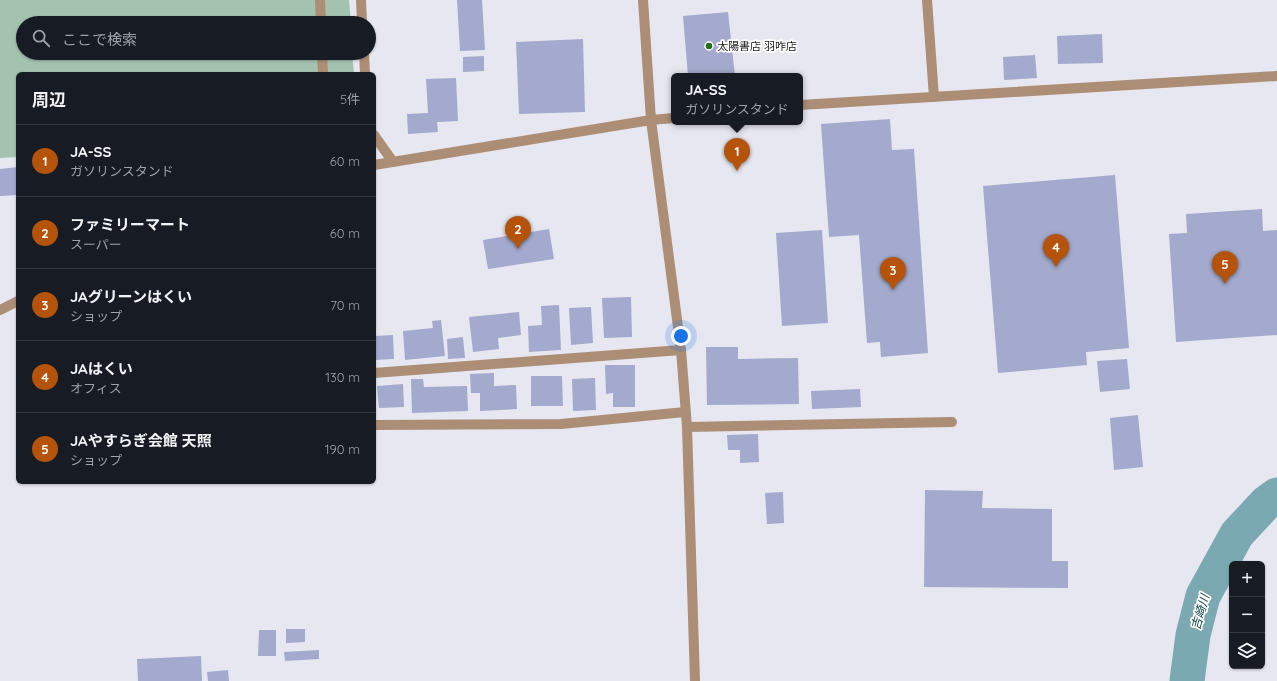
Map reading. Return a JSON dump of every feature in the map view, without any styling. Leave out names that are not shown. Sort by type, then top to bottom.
[{"type":"street","points":[[320,0],[321,16]]},
{"type":"street","points":[[361,0],[362,16]]},
{"type":"street","points":[[643,0],[651,120],[681,350],[687,427],[695,681]]},
{"type":"street","points":[[927,0],[934,97]]},
{"type":"street","points":[[322,60],[323,72]]},
{"type":"street","points":[[365,60],[366,72]]},
{"type":"street","points":[[803,105],[1277,76]]},
{"type":"street","points":[[376,165],[651,120],[671,118]]},
{"type":"street","points":[[376,138],[394,162]]},
{"type":"street","points":[[0,310],[16,302]]},
{"type":"street","points":[[376,373],[681,350]]},
{"type":"street","points":[[376,425],[561,424],[685,412]]},
{"type":"street","points":[[687,427],[952,422]]},
{"type":"green space","points":[[0,0],[349,0],[350,16],[16,16],[16,60],[353,60],[354,72],[16,72],[16,157],[0,158]]},
{"type":"building","points":[[457,0],[482,0],[485,50],[460,51]]},
{"type":"building","name":"太陽書店 羽咋店","points":[[728,12],[735,73],[688,73],[683,16]]},
{"type":"building","points":[[1102,34],[1103,63],[1058,64],[1057,36]]},
{"type":"building","points":[[583,39],[585,112],[519,114],[516,42]]},
{"type":"building","points":[[1035,55],[1037,78],[1004,80],[1003,57]]},
{"type":"building","points":[[484,56],[484,71],[463,72],[463,57]]},
{"type":"building","points":[[456,78],[458,121],[437,122],[438,132],[408,134],[407,114],[428,113],[426,79]]},
{"type":"building","points":[[890,119],[892,150],[914,149],[928,353],[881,357],[880,342],[867,343],[859,235],[829,237],[821,124]]},
{"type":"building","points":[[16,167],[16,195],[0,196],[0,169]]},
{"type":"building","points":[[1115,175],[1129,348],[1086,352],[1087,365],[998,373],[983,186]]},
{"type":"building","points":[[1262,209],[1263,231],[1277,230],[1277,335],[1176,342],[1169,234],[1187,233],[1186,214]]},
{"type":"building","points":[[549,229],[554,259],[488,269],[483,240]]},
{"type":"building","points":[[822,230],[828,323],[782,326],[776,233]]},
{"type":"building","points":[[631,297],[632,337],[604,338],[602,298]]},
{"type":"building","points":[[559,305],[561,350],[529,352],[528,326],[542,325],[541,306]]},
{"type":"building","points":[[591,307],[593,343],[571,345],[569,308]]},
{"type":"building","points":[[519,312],[521,335],[498,338],[499,349],[473,352],[469,317]]},
{"type":"building","points":[[441,320],[445,356],[405,360],[403,331],[433,328],[432,321]]},
{"type":"building","points":[[393,335],[394,359],[376,360],[376,336]]},
{"type":"building","points":[[463,337],[465,358],[448,359],[447,339]]},
{"type":"building","points":[[706,347],[738,347],[738,359],[798,358],[799,404],[707,405]]},
{"type":"building","points":[[1127,359],[1130,389],[1100,392],[1097,361]]},
{"type":"building","points":[[605,365],[635,365],[635,407],[613,407],[613,393],[606,394]]},
{"type":"building","points":[[494,373],[494,386],[516,385],[517,409],[480,411],[480,393],[471,393],[470,374]]},
{"type":"building","points":[[531,376],[562,376],[563,406],[531,406]]},
{"type":"building","points":[[595,378],[596,410],[573,411],[572,379]]},
{"type":"building","points":[[411,379],[423,379],[424,387],[467,386],[468,411],[412,413]]},
{"type":"building","points":[[403,384],[404,407],[379,408],[377,386]]},
{"type":"building","points":[[860,389],[861,407],[812,409],[811,391]]},
{"type":"building","points":[[1138,415],[1143,467],[1114,470],[1110,418]]},
{"type":"building","points":[[758,434],[759,462],[740,463],[740,450],[728,450],[727,435]]},
{"type":"building","points":[[925,490],[983,491],[982,508],[1052,509],[1052,561],[1068,561],[1068,588],[924,587]]},
{"type":"building","points":[[783,492],[784,523],[767,524],[765,493]]},
{"type":"building","points":[[286,629],[305,629],[305,642],[286,643]]},
{"type":"building","points":[[259,630],[276,630],[276,656],[258,656]]},
{"type":"building","points":[[319,650],[319,659],[285,661],[284,652]]},
{"type":"building","points":[[201,656],[202,681],[138,681],[137,659]]},
{"type":"building","points":[[228,670],[229,681],[208,681],[207,672]]},
{"type":"waterway","name":"吉崎川","points":[[1187,681],[1193,635],[1203,596],[1237,534],[1266,503],[1277,495]]},
{"type":"place","name":"太陽書店 羽咋店","points":[[709,46]]},
{"type":"place","name":"JA-SS","points":[[737,171]]},
{"type":"place","name":"ファミリーマート","points":[[518,249]]},
{"type":"place","name":"JAはくい","points":[[1056,267]]},
{"type":"place","name":"JAやすらぎ会館 天照","points":[[1225,284]]},
{"type":"place","name":"JAグリーンはくい","points":[[893,290]]}]
